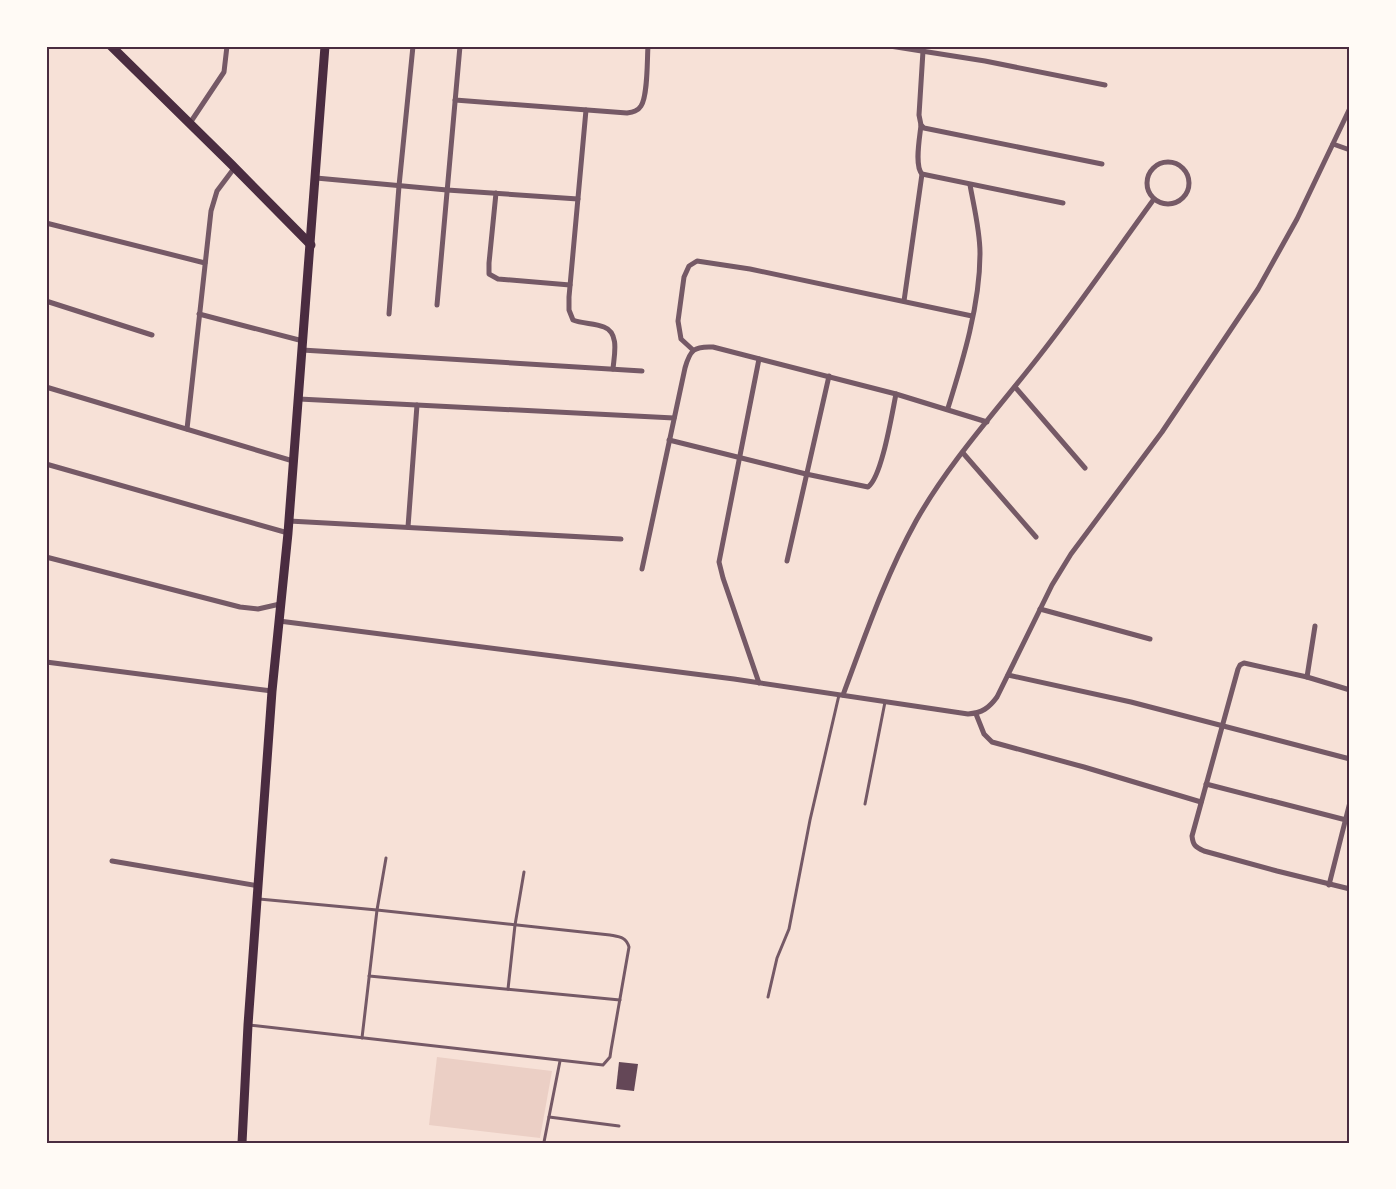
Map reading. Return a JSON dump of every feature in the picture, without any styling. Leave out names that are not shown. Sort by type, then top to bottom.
[{"type":"main road","points":[[111,46],[235,167],[311,245]]},
{"type":"main road","points":[[242,1143],[248,1024],[272,691],[294,461],[325,46]]},
{"type":"street","points":[[190,123],[224,72],[227,46]]},
{"type":"street","points":[[389,314],[413,46]]},
{"type":"street","points":[[437,305],[460,46]]},
{"type":"street","points":[[455,100],[627,113],[636,111],[641,107],[646,80],[648,46]]},
{"type":"street","points":[[890,46],[986,61],[1105,86]]},
{"type":"street","points":[[904,302],[922,174],[919,171],[918,162],[922,125],[919,115],[923,51]]},
{"type":"street","points":[[279,621],[759,683],[976,714],[990,706],[996,697],[1040,609],[1071,554],[1162,432],[1258,288],[1297,219],[1350,108]]},
{"type":"street","points":[[586,110],[569,310],[573,320],[604,327],[613,335],[615,341],[613,369]]},
{"type":"street","points":[[922,125],[928,130],[1102,164]]},
{"type":"street","points":[[1333,144],[1350,150]]},
{"type":"street","points":[[1166,162],[1180,166],[1188,177],[1188,190],[1184,196],[1173,203],[1160,202],[1154,199],[1147,187],[1149,173],[1160,164],[1166,162]]},
{"type":"street","points":[[187,429],[210,218],[214,199],[235,167]]},
{"type":"street","points":[[922,174],[1063,203]]},
{"type":"street","points":[[316,178],[578,199]]},
{"type":"street","points":[[948,408],[966,348],[980,255],[970,185]]},
{"type":"street","points":[[496,193],[489,263],[490,274],[498,279],[570,285]]},
{"type":"street","points":[[841,695],[897,558],[916,521],[963,453],[1043,352],[1154,199]]},
{"type":"street","points":[[46,223],[205,263]]},
{"type":"street","points":[[693,350],[681,339],[678,322],[684,277],[689,266],[697,261],[750,269],[972,316]]},
{"type":"street","points":[[46,301],[152,334]]},
{"type":"street","points":[[199,314],[303,346],[642,371]]},
{"type":"street","points":[[642,569],[688,356],[693,350],[701,346],[713,347],[829,376],[948,408],[988,422]]},
{"type":"street","points":[[759,359],[719,562],[759,683]]},
{"type":"street","points":[[787,561],[829,376]]},
{"type":"street","points":[[46,387],[294,461]]},
{"type":"street","points":[[1015,387],[1086,468]]},
{"type":"street","points":[[669,440],[806,474],[868,487],[872,484],[880,465],[896,394]]},
{"type":"street","points":[[298,399],[674,418]]},
{"type":"street","points":[[408,528],[417,405]]},
{"type":"street","points":[[963,453],[1036,537]]},
{"type":"street","points":[[46,464],[288,532]]},
{"type":"street","points":[[289,521],[622,538]]},
{"type":"street","points":[[46,556],[240,607],[258,609],[280,604]]},
{"type":"street","points":[[1040,609],[1150,639]]},
{"type":"street","points":[[1307,677],[1315,626]]},
{"type":"street","points":[[46,662],[272,691]]},
{"type":"street","points":[[1350,690],[1307,677],[1252,664],[1244,663],[1240,665],[1192,836],[1193,844],[1197,848],[1329,885],[1350,889]]},
{"type":"street","points":[[1008,675],[1131,702],[1350,758]]},
{"type":"street","points":[[976,714],[984,734],[992,742],[1202,802]]},
{"type":"street","points":[[1206,784],[1348,820]]},
{"type":"street","points":[[1329,885],[1348,820],[1350,802]]},
{"type":"street","points":[[112,862],[259,886]]},
{"type":"lane","points":[[768,997],[777,958],[790,930],[810,820],[841,695]]},
{"type":"lane","points":[[865,804],[885,702]]},
{"type":"lane","points":[[362,1038],[377,910],[386,858]]},
{"type":"lane","points":[[508,989],[515,925],[524,872]]},
{"type":"lane","points":[[248,1024],[603,1065],[607,1062],[611,1050],[629,946],[624,938],[377,910],[258,899]]},
{"type":"lane","points":[[370,976],[620,1000]]},
{"type":"lane","points":[[544,1142],[560,1061]]},
{"type":"lane","points":[[549,1117],[618,1126]]},
{"type":"shaded area","points":[[437,1057],[552,1071],[540,1138],[429,1125]]},
{"type":"building","points":[[619,1062],[638,1064],[634,1091],[616,1089]]}]
